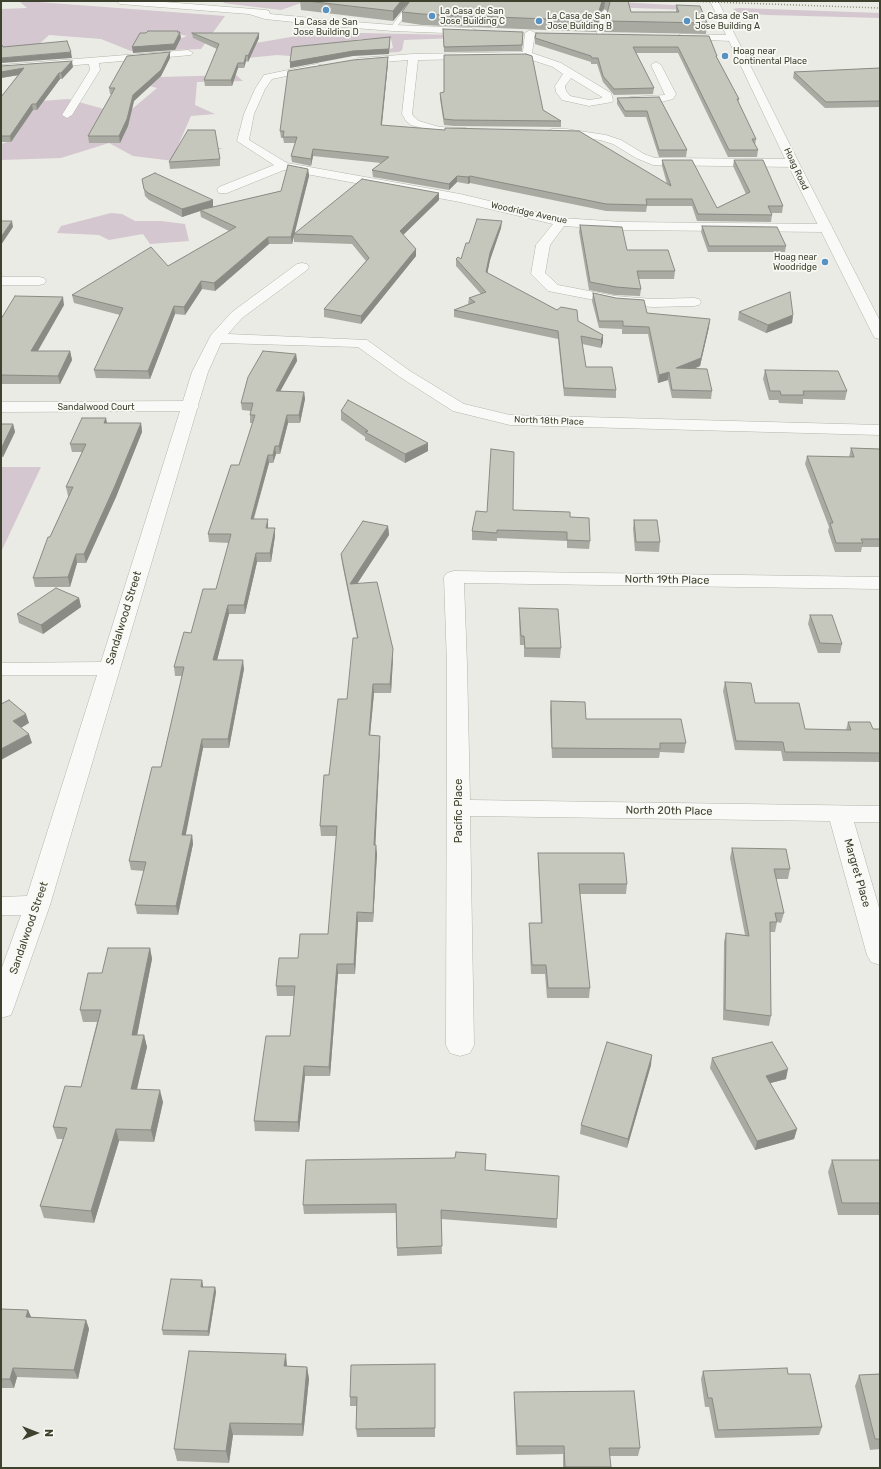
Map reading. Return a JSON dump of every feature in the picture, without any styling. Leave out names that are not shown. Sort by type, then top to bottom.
[{"type":"street","points":[[120,1],[251,12],[265,16],[342,24],[393,28],[478,31]]},
{"type":"street","name":"Hoag Road","points":[[714,1],[793,163],[880,335]]},
{"type":"street","points":[[527,55],[527,33],[543,34]]},
{"type":"street","points":[[587,36],[609,36]]},
{"type":"street","points":[[674,37],[732,38]]},
{"type":"street","points":[[1,68],[188,53]]},
{"type":"street","points":[[345,62],[413,57],[527,55],[557,65],[607,95],[608,100]]},
{"type":"street","points":[[413,57],[407,114],[410,119],[415,123],[440,130],[478,131]]},
{"type":"street","points":[[67,115],[95,70],[94,61]]},
{"type":"street","name":"Woodridge Avenue","points":[[331,64],[268,77],[260,89],[249,114],[243,141],[283,166],[460,198],[561,222],[623,226],[826,228]]},
{"type":"street","points":[[569,73],[560,86],[561,92],[566,98],[576,101],[588,103],[608,100],[669,98],[671,94],[656,65]]},
{"type":"street","points":[[542,132],[566,132],[602,137],[617,142],[640,156],[653,161],[793,163]]},
{"type":"street","points":[[223,190],[283,166]]},
{"type":"street","points":[[561,222],[543,245],[538,274],[553,288],[615,300],[653,303],[694,302]]},
{"type":"street","name":"Sandalwood Street","points":[[1,1007],[37,905],[191,406],[200,372],[216,338],[237,315],[302,266]]},
{"type":"street","points":[[1,281],[39,281]]},
{"type":"street","name":"North 18th Place","points":[[216,338],[362,343],[405,374],[459,408],[510,420],[880,430]]},
{"type":"street","name":"Sandalwood Court","points":[[1,408],[191,406]]},
{"type":"street","name":"North 19th Place","points":[[454,577],[880,583]]},
{"type":"street","name":"Pacific Place","points":[[454,577],[459,808],[460,1045]]},
{"type":"street","points":[[1,669],[109,668]]},
{"type":"street","name":"North 20th Place","points":[[459,808],[880,814]]},
{"type":"street","name":"Margret Place","points":[[840,814],[880,955]]},
{"type":"street","points":[[1,906],[37,905]]},
{"type":"lane","points":[[393,28],[411,4]]},
{"type":"lane","points":[[598,36],[605,12]]},
{"type":"shaded area","points":[[19,1],[225,16],[201,49],[171,50],[160,47],[187,36],[175,33],[146,51],[131,51],[101,39],[49,35],[35,48],[1,50],[1,9],[27,8]]},
{"type":"shaded area","points":[[226,1],[307,1],[281,10],[223,3]]},
{"type":"shaded area","points":[[603,1],[689,6],[692,10],[546,5]]},
{"type":"shaded area","points":[[733,9],[880,13],[880,18],[768,15],[736,13]]},
{"type":"shaded area","points":[[314,33],[509,36],[404,40],[402,50],[399,52],[379,53],[393,48],[391,39],[361,39],[305,49],[303,57],[277,55],[247,58],[213,56],[221,49]]},
{"type":"shaded area","points":[[236,75],[243,81],[197,82],[195,105],[215,114],[191,116],[177,148],[223,148],[182,162],[133,156],[109,143],[61,158],[1,160],[1,144],[11,141],[13,103],[68,99],[125,115],[157,88],[121,78]]},
{"type":"shaded area","points":[[111,213],[122,214],[135,221],[161,221],[185,224],[189,241],[150,244],[143,234],[109,240],[99,235],[57,233],[61,226]]},
{"type":"shaded area","points":[[1,467],[41,467],[1,552]]},
{"type":"building","points":[[307,1],[401,1],[393,11]]},
{"type":"building","points":[[410,1],[602,1],[596,21],[402,12]]},
{"type":"building","points":[[608,1],[628,1],[631,12],[679,12],[676,5],[700,6],[707,23],[605,21],[610,2]]},
{"type":"building","points":[[443,29],[523,32],[522,45],[444,47]]},
{"type":"building","points":[[148,31],[180,32],[174,44],[132,47],[140,33],[146,33]]},
{"type":"building","points":[[192,33],[259,33],[248,56],[246,55],[244,63],[238,63],[231,80],[204,80],[219,44]]},
{"type":"building","points":[[536,33],[709,36],[716,56],[739,99],[737,99],[756,139],[752,139],[758,150],[729,150],[678,47],[633,47],[654,88],[614,89],[603,76],[598,58],[592,58],[591,56],[535,38]]},
{"type":"building","points":[[390,37],[389,49],[353,51],[290,62],[292,47]]},
{"type":"building","points":[[67,41],[71,52],[1,58],[1,45],[3,47]]},
{"type":"building","points":[[170,52],[161,70],[133,95],[127,119],[119,136],[88,136],[115,88],[109,88],[127,56]]},
{"type":"building","points":[[526,54],[532,56],[543,110],[561,121],[444,119],[440,93],[444,92],[444,55]]},
{"type":"building","points":[[388,57],[381,125],[445,130],[445,128],[579,131],[671,186],[662,160],[692,160],[717,208],[750,192],[734,160],[763,160],[783,206],[768,206],[772,215],[698,214],[692,199],[646,199],[647,205],[606,204],[470,176],[457,176],[449,184],[372,170],[389,157],[313,149],[311,159],[291,156],[297,137],[283,137],[284,131],[280,131],[288,71],[353,60]]},
{"type":"building","points":[[72,61],[61,73],[59,73],[36,104],[32,104],[10,136],[1,136],[1,97],[24,68],[1,72],[1,66]]},
{"type":"building","points":[[880,68],[880,101],[826,102],[794,72]]},
{"type":"building","points":[[659,97],[687,150],[659,150],[647,111],[625,111],[617,98]]},
{"type":"building","points":[[188,130],[215,130],[220,159],[169,162]]},
{"type":"building","points":[[288,165],[308,169],[291,237],[268,237],[214,283],[201,281],[184,307],[174,306],[148,371],[94,370],[123,308],[72,295],[151,247],[168,266],[236,227],[200,210],[281,191]]},
{"type":"building","points":[[155,173],[213,200],[182,209],[148,193],[144,189],[142,179]]},
{"type":"building","points":[[362,179],[439,193],[400,231],[416,249],[361,316],[324,309],[369,258],[352,236],[294,234]]},
{"type":"building","points":[[477,219],[502,221],[490,253],[486,272],[557,310],[561,307],[577,310],[578,321],[603,335],[601,340],[581,336],[586,367],[612,367],[616,390],[564,388],[558,331],[454,310],[475,302],[469,298],[486,292],[456,259],[458,257],[461,259],[466,243],[469,243]]},
{"type":"building","points":[[1,221],[12,221],[1,237]]},
{"type":"building","points":[[580,225],[622,227],[627,250],[668,250],[675,271],[637,271],[641,289],[616,287],[590,282]]},
{"type":"building","points":[[702,226],[777,227],[786,246],[709,246]]},
{"type":"building","points":[[790,292],[793,315],[768,325],[739,312]]},
{"type":"building","points":[[593,293],[616,298],[644,300],[647,313],[710,319],[701,358],[676,368],[707,369],[712,391],[672,390],[669,372],[659,375],[649,327],[623,326],[623,321],[599,321]]},
{"type":"building","points":[[15,296],[63,297],[31,351],[70,351],[58,376],[1,375],[1,319]]},
{"type":"building","points":[[263,351],[296,354],[276,391],[304,392],[299,415],[287,415],[279,446],[275,446],[273,455],[268,455],[251,519],[268,519],[266,528],[275,528],[270,553],[256,553],[244,605],[228,605],[213,660],[243,660],[228,739],[202,739],[182,835],[192,835],[176,906],[135,905],[146,862],[129,861],[152,767],[161,767],[184,667],[174,667],[184,632],[191,633],[203,589],[216,589],[231,534],[208,534],[231,465],[239,465],[255,415],[250,415],[253,403],[241,403],[248,377]]},
{"type":"building","points":[[765,370],[838,371],[847,391],[803,391],[804,395],[781,395],[780,391],[770,391]]},
{"type":"building","points":[[348,400],[428,443],[405,454],[365,432],[368,431],[341,411]]},
{"type":"building","points":[[82,418],[106,418],[104,423],[141,423],[84,554],[76,554],[68,577],[33,578],[48,537],[50,537],[73,487],[66,487],[86,444],[70,444]]},
{"type":"building","points":[[1,424],[13,424],[1,449]]},
{"type":"building","points":[[851,448],[880,449],[880,539],[861,539],[863,543],[836,543],[830,523],[833,523],[807,456],[854,457]]},
{"type":"building","points":[[491,449],[514,452],[513,510],[570,512],[570,517],[589,518],[590,541],[567,540],[567,532],[497,530],[497,533],[472,531],[476,511],[487,512]]},
{"type":"building","points":[[634,520],[657,520],[660,542],[636,542]]},
{"type":"building","points":[[363,521],[388,526],[350,584],[377,582],[393,649],[390,684],[373,684],[369,735],[380,736],[374,845],[376,845],[373,913],[357,912],[354,964],[337,964],[329,1067],[304,1066],[298,1122],[254,1121],[266,1036],[290,1036],[295,986],[276,986],[279,958],[298,958],[300,934],[328,934],[337,826],[320,826],[324,775],[329,775],[338,699],[347,699],[353,638],[358,638],[341,554]]},
{"type":"building","points":[[56,588],[79,598],[41,625],[17,614]]},
{"type":"building","points":[[519,608],[558,609],[561,648],[525,648],[524,636],[521,636]]},
{"type":"building","points":[[810,615],[832,615],[842,644],[820,643]]},
{"type":"building","points":[[725,682],[751,683],[755,703],[799,703],[805,729],[851,730],[848,722],[870,722],[873,729],[880,729],[880,753],[785,752],[783,742],[736,741]]},
{"type":"building","points":[[9,700],[26,714],[13,721],[29,734],[1,749],[1,704]]},
{"type":"building","points":[[551,701],[585,702],[586,719],[681,719],[686,743],[660,743],[660,749],[552,748]]},
{"type":"building","points":[[732,848],[786,849],[790,869],[774,869],[784,913],[775,913],[777,922],[770,922],[771,1016],[725,1010],[726,933],[749,936]]},
{"type":"building","points":[[538,853],[624,853],[627,884],[579,884],[590,988],[548,988],[546,965],[532,965],[529,923],[542,923]]},
{"type":"building","points":[[108,948],[150,948],[132,1035],[144,1035],[131,1089],[160,1090],[151,1130],[116,1129],[91,1211],[40,1206],[67,1128],[53,1127],[65,1086],[81,1087],[101,1010],[80,1010],[88,973],[102,973]]},
{"type":"building","points":[[607,1042],[652,1055],[628,1139],[581,1125]]},
{"type":"building","points":[[772,1042],[788,1069],[766,1076],[797,1129],[757,1141],[712,1058]]},
{"type":"building","points":[[456,1152],[486,1154],[485,1170],[559,1176],[557,1219],[441,1210],[442,1246],[397,1248],[396,1204],[303,1205],[306,1160],[455,1158]]},
{"type":"building","points":[[832,1160],[880,1160],[880,1203],[842,1203]]},
{"type":"building","points":[[171,1279],[202,1280],[201,1287],[215,1287],[208,1331],[162,1330]]},
{"type":"building","points":[[1,1309],[28,1310],[26,1317],[86,1320],[74,1370],[13,1368],[10,1379],[1,1379]]},
{"type":"building","points":[[189,1351],[286,1354],[284,1366],[307,1367],[302,1424],[230,1423],[226,1451],[174,1449]]},
{"type":"building","points":[[435,1364],[435,1428],[356,1429],[357,1397],[350,1397],[351,1365]]},
{"type":"building","points":[[787,1368],[788,1374],[810,1374],[822,1427],[718,1430],[712,1398],[708,1398],[703,1371]]},
{"type":"building","points":[[880,1374],[880,1439],[875,1439],[859,1375]]},
{"type":"building","points":[[634,1391],[640,1448],[609,1448],[611,1467],[565,1467],[564,1446],[517,1446],[514,1392]]},
{"type":"railway","points":[[685,1],[880,8]]},
{"type":"place","name":"La Casa de San Jose Building D","points":[[326,10]]},
{"type":"place","name":"La Casa de San Jose Building C","points":[[432,16]]},
{"type":"place","name":"La Casa de San Jose Building B","points":[[539,21]]},
{"type":"place","name":"La Casa de San Jose Building A","points":[[687,21]]},
{"type":"place","name":"Hoag near Continental Place","points":[[725,56]]},
{"type":"place","name":"Hoag near Woodridge","points":[[825,262]]}]
